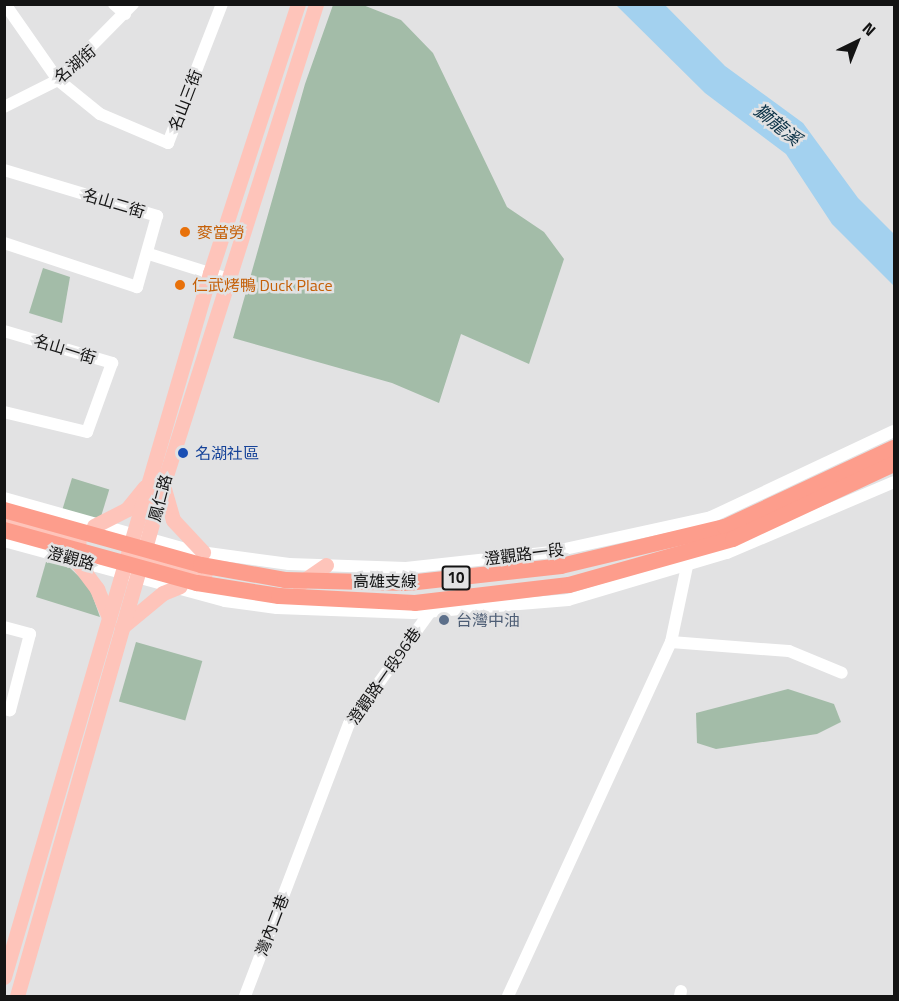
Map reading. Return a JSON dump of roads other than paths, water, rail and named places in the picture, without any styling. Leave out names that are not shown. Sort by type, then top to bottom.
[{"type":"highway","name":"高雄支線","points":[[4,510],[211,567],[285,580],[408,583],[561,566],[725,527],[894,448]]},
{"type":"highway","name":"高雄支線","points":[[4,530],[197,582],[279,596],[415,603],[569,585],[733,539],[894,464]]},
{"type":"main road","name":"鳳仁路","points":[[4,977],[109,617],[135,558],[157,482],[210,273],[298,4]]},
{"type":"main road","name":"鳳仁路","points":[[17,996],[138,576],[134,537],[157,482],[316,4]]},
{"type":"main road","points":[[94,526],[126,509],[157,482],[173,520],[203,552]]},
{"type":"main road","points":[[4,519],[135,558],[294,588],[326,565]]},
{"type":"main road","points":[[74,558],[97,589],[109,617]]},
{"type":"main road","points":[[122,627],[180,586]]},
{"type":"street","points":[[5,4],[58,80]]},
{"type":"street","points":[[114,4],[129,9]]},
{"type":"street","name":"名山三街","points":[[58,80],[100,114],[168,143],[222,4]]},
{"type":"street","name":"名湖街","points":[[4,107],[58,80],[129,9]]},
{"type":"street","name":"名山二街","points":[[4,170],[157,216],[149,254],[137,287],[4,243]]},
{"type":"street","points":[[149,254],[225,278]]},
{"type":"street","name":"名山一街","points":[[4,331],[112,363],[87,432],[4,412]]},
{"type":"street","name":"澄觀路一段","points":[[135,558],[203,552],[326,565],[406,568],[551,552],[711,517],[894,431]]},
{"type":"street","points":[[138,576],[180,586],[225,601],[277,608],[430,612],[568,600],[687,566],[894,482]]},
{"type":"street","points":[[4,498],[134,537]]},
{"type":"street","name":"澄觀路","points":[[4,541],[74,558],[135,558]]},
{"type":"street","points":[[508,996],[671,642],[687,566]]},
{"type":"street","name":"澄觀路一段96巷","points":[[291,876],[349,724],[430,612]]},
{"type":"street","points":[[4,627],[30,634],[10,710],[4,709]]},
{"type":"street","points":[[671,642],[789,651],[842,673]]},
{"type":"street","name":"灣內二巷","points":[[245,996],[291,876]]},
{"type":"water","name":"獅龍溪","points":[[616,5],[665,5],[725,66],[803,123],[858,198],[894,234],[894,286],[832,224],[786,154],[705,93]]},
{"type":"place","name":"麥當勞","points":[[185,232]]},
{"type":"place","name":"仁武烤鴨 Duck Place","points":[[180,285]]},
{"type":"place","name":"名湖社區","points":[[183,453]]},
{"type":"place","name":"台灣中油","points":[[444,620]]}]
